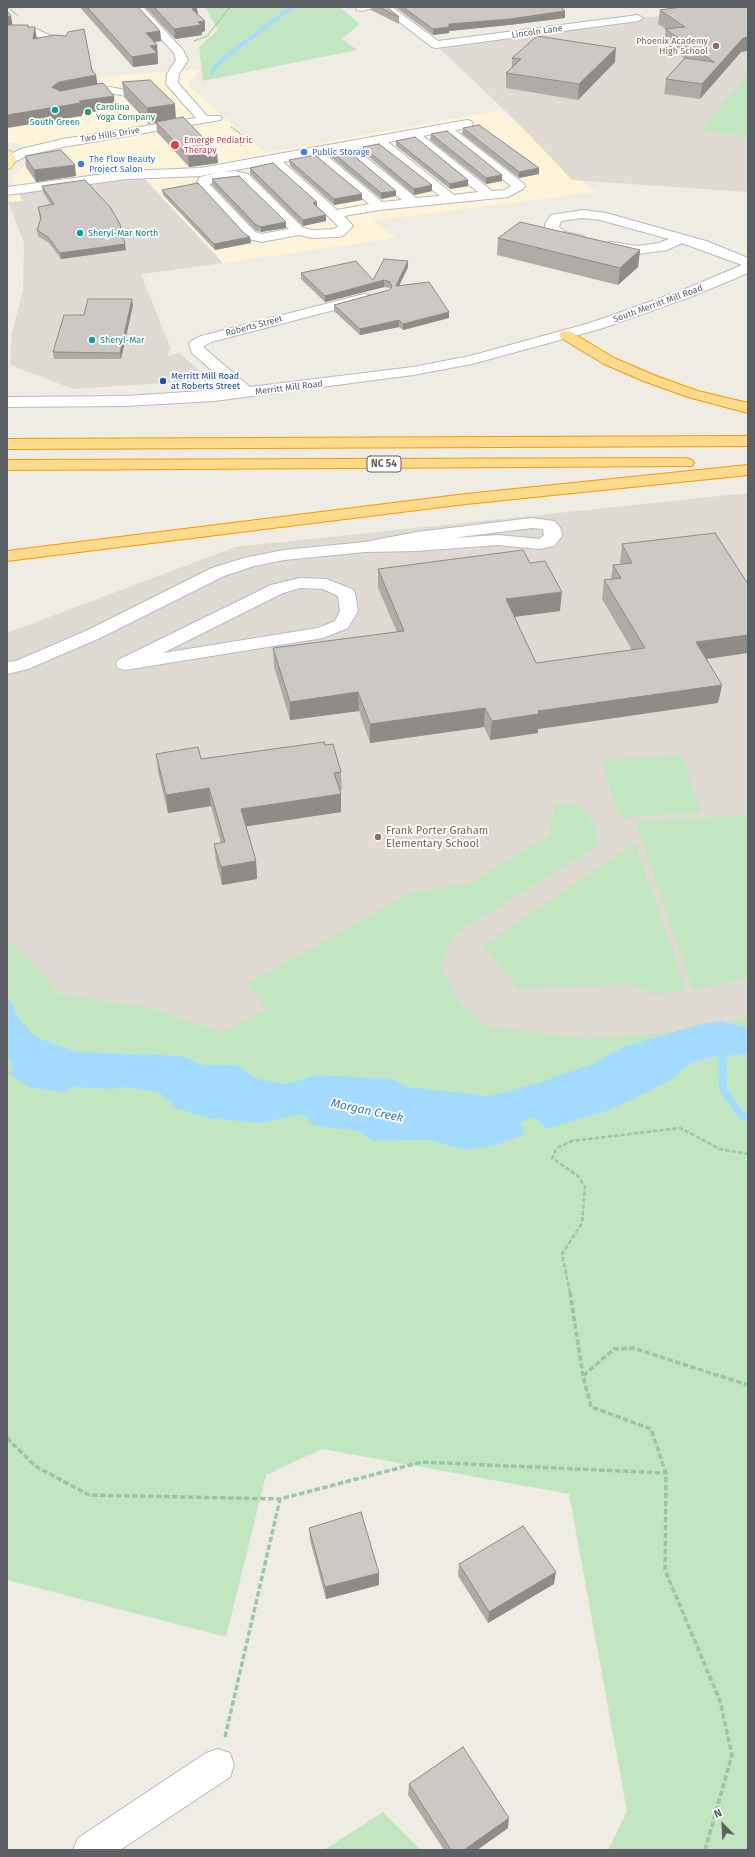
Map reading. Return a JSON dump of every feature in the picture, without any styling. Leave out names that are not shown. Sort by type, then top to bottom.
[{"type":"highway","points":[[566,335],[609,361],[651,379],[693,394],[748,408]]},
{"type":"highway","name":"NC 54","points":[[14,444],[748,441]]},
{"type":"highway","name":"NC 54","points":[[14,465],[748,463]]},
{"type":"highway","points":[[7,556],[466,499],[748,470]]},
{"type":"street","points":[[68,98],[110,90],[126,93],[173,87],[173,74],[182,60],[174,45],[137,7]]},
{"type":"street","name":"Lincoln Lane","points":[[385,7],[436,45],[638,18]]},
{"type":"street","points":[[7,33],[36,32],[63,45]]},
{"type":"street","name":"Two Hills Drive","points":[[8,157],[131,127],[210,119],[173,87]]},
{"type":"street","points":[[273,160],[346,226],[338,233],[313,234],[299,231],[261,238],[250,235],[202,184],[204,180],[219,173],[273,160],[467,124]]},
{"type":"street","points":[[334,214],[379,206],[508,193],[519,186],[445,128]]},
{"type":"street","points":[[413,134],[489,195]]},
{"type":"street","points":[[379,140],[452,199]]},
{"type":"street","points":[[347,147],[414,203]]},
{"type":"street","points":[[316,153],[379,206]]},
{"type":"street","points":[[7,191],[127,174],[200,172],[244,176],[299,231]]},
{"type":"street","points":[[681,238],[662,247],[638,250],[561,235],[552,229],[552,224],[556,218],[561,217],[589,215],[601,216],[681,238],[748,263]]},
{"type":"street","name":"South Merritt Mill Road","points":[[566,335],[688,293],[748,268]]},
{"type":"street","name":"Roberts Street","points":[[247,393],[197,350],[196,344],[206,339],[376,294]]},
{"type":"street","name":"Merritt Mill Road","points":[[7,402],[126,401],[247,393],[360,379],[472,360],[566,335]]},
{"type":"street","points":[[7,668],[21,665],[94,634],[218,572],[250,562],[284,555],[365,547],[416,546],[498,540],[539,544],[548,542],[553,536],[553,530],[548,524],[532,522],[489,529],[417,537],[365,547]]},
{"type":"street","points":[[300,583],[326,584],[346,594],[349,611],[342,624],[323,633],[125,664],[277,589],[300,583]]},
{"type":"street","points":[[90,1850],[218,1765]]},
{"type":"path","points":[[174,45],[205,38],[230,7]]},
{"type":"path","points":[[705,1850],[732,1755],[720,1701],[664,1570],[666,1473],[651,1429],[592,1407],[583,1376],[571,1296],[562,1254],[582,1223],[585,1187],[578,1176],[552,1158],[557,1148],[572,1141],[680,1128],[720,1149],[748,1154]]},
{"type":"path","points":[[583,1376],[614,1349],[633,1348],[748,1385]]},
{"type":"path","points":[[7,1438],[35,1466],[90,1495],[280,1499],[422,1462],[666,1473]]},
{"type":"path","points":[[218,1765],[280,1499]]},
{"type":"shaded area","points":[[748,10],[748,192],[572,180],[516,121],[436,45],[638,18]]},
{"type":"shaded area","points":[[200,69],[188,85],[265,153],[501,110],[596,192],[372,221],[397,238],[223,263],[143,177],[19,194],[22,201],[8,202],[7,193],[15,192],[13,176],[30,161],[18,143],[7,143],[7,101],[101,82],[100,77]]},
{"type":"shaded area","points":[[143,177],[223,263],[141,274],[171,349],[167,356],[180,353],[209,380],[73,389],[10,365],[12,333],[23,291],[24,243],[8,202],[22,201],[19,193]]},
{"type":"shaded area","name":"Frank Porter Graham Elementary School","points":[[748,493],[748,1072],[7,1042],[7,633],[235,547]]},
{"type":"green space","points":[[205,7],[340,7],[360,24],[342,39],[357,50],[203,81],[199,47],[218,30]]},
{"type":"green space","points":[[748,73],[748,137],[701,130]]},
{"type":"green space","points":[[681,755],[701,812],[619,818],[602,760]]},
{"type":"green space","points":[[555,803],[580,806],[595,826],[597,846],[455,934],[440,966],[459,1001],[487,1026],[589,1039],[706,1029],[748,1016],[748,1850],[608,1850],[627,1811],[569,1494],[322,1449],[266,1475],[226,1637],[7,1580],[7,935],[8,939],[60,994],[155,1009],[222,1032],[267,1010],[247,984],[410,893],[469,883],[549,836]]},
{"type":"green space","points":[[748,815],[748,978],[693,990],[635,821]]},
{"type":"green space","points":[[635,843],[686,989],[655,995],[631,984],[519,989],[483,946]]},
{"type":"green space","points":[[383,1812],[421,1850],[324,1850]]},
{"type":"water","name":"Morgan Creek","points":[[7,995],[18,1017],[35,1037],[77,1052],[183,1056],[203,1065],[237,1065],[258,1079],[287,1084],[317,1075],[391,1079],[407,1087],[489,1096],[538,1083],[593,1064],[623,1047],[697,1025],[720,1021],[748,1028],[748,1054],[711,1057],[690,1064],[667,1082],[610,1110],[546,1129],[535,1117],[520,1122],[524,1135],[493,1146],[464,1150],[430,1140],[372,1141],[358,1131],[315,1126],[301,1114],[261,1123],[207,1118],[176,1108],[159,1092],[124,1087],[115,1089],[70,1087],[65,1092],[32,1088],[8,1074],[13,1068],[7,1056]]},
{"type":"building","points":[[87,7],[138,7],[160,31],[146,33],[157,45],[150,46],[157,53],[132,57]]},
{"type":"building","points":[[154,7],[196,7],[197,8],[192,9],[205,21],[198,22],[201,25],[174,29]]},
{"type":"building","points":[[379,7],[387,7],[399,17]]},
{"type":"building","points":[[403,7],[561,7],[565,11],[510,19],[449,24],[449,27],[433,29]]},
{"type":"building","points":[[681,7],[748,7],[748,37],[743,38],[702,84],[666,79],[685,58],[714,62],[665,29],[685,27],[660,10]]},
{"type":"building","points":[[7,11],[11,16],[7,17]]},
{"type":"building","points":[[7,25],[28,25],[28,27],[35,27],[33,39],[54,35],[66,36],[68,32],[84,29],[92,70],[96,75],[59,82],[52,87],[60,91],[103,83],[114,96],[7,115]]},
{"type":"building","points":[[537,36],[616,48],[579,84],[506,73],[521,59],[512,58]]},
{"type":"building","points":[[150,80],[175,104],[147,108],[122,82]]},
{"type":"building","points":[[183,117],[217,152],[188,156],[156,122]]},
{"type":"building","points":[[479,125],[539,168],[519,172],[463,128]]},
{"type":"building","points":[[447,131],[502,175],[486,178],[431,134]]},
{"type":"building","points":[[415,137],[468,180],[450,184],[396,141]]},
{"type":"building","points":[[379,144],[432,185],[414,189],[363,147]]},
{"type":"building","points":[[61,150],[75,165],[34,170],[25,156]]},
{"type":"building","points":[[347,150],[396,191],[381,193],[332,152]]},
{"type":"building","points":[[315,155],[362,194],[334,199],[289,160]]},
{"type":"building","points":[[273,163],[317,202],[313,203],[326,215],[303,220],[250,168]]},
{"type":"building","points":[[239,176],[286,222],[261,227],[256,225],[212,179]]},
{"type":"building","name":"Sheryl-Mar North","points":[[85,180],[110,207],[120,224],[125,244],[60,253],[48,237],[37,230],[41,218],[38,207],[54,204],[42,186]]},
{"type":"building","points":[[198,183],[244,233],[250,237],[214,244],[162,190]]},
{"type":"building","points":[[520,222],[640,250],[620,268],[498,238]]},
{"type":"building","points":[[384,259],[408,261],[396,286],[429,282],[449,312],[403,324],[399,320],[360,329],[334,305],[389,290],[392,287],[390,282],[384,280],[325,296],[301,273],[356,261],[373,280]]},
{"type":"building","name":"Sheryl-Mar","points":[[88,299],[132,299],[120,353],[53,352],[64,315],[84,315]]},
{"type":"building","points":[[715,533],[748,584],[748,635],[696,642],[722,685],[538,711],[539,714],[492,721],[485,708],[370,724],[358,692],[290,702],[273,648],[404,631],[378,569],[523,550],[530,563],[545,561],[562,592],[506,599],[536,663],[645,648],[604,580],[621,578],[613,565],[632,563],[622,544]]},
{"type":"building","points":[[324,742],[325,745],[333,744],[341,772],[334,773],[341,794],[241,809],[256,861],[221,867],[214,844],[225,842],[209,788],[166,795],[156,754],[198,747],[201,759]]},
{"type":"building","points":[[361,1512],[379,1573],[325,1587],[309,1528]]},
{"type":"building","points":[[523,1526],[556,1572],[489,1612],[459,1564]]},
{"type":"building","points":[[463,1747],[509,1818],[464,1850],[451,1850],[409,1784]]},
{"type":"waterway","points":[[211,73],[220,61],[292,7]]},
{"type":"waterway","points":[[722,1049],[723,1090],[742,1116],[748,1117]]},
{"type":"place","name":"Phoenix Academy High School","points":[[716,46]]},
{"type":"place","name":"South Green","points":[[55,110]]},
{"type":"place","name":"Carolina Yoga Company","points":[[88,112]]},
{"type":"place","name":"Emerge Pediatric Therapy","points":[[175,145]]},
{"type":"place","name":"Public Storage","points":[[304,152]]},
{"type":"place","name":"The Flow Beauty Project Salon","points":[[81,164]]},
{"type":"place","name":"Sheryl-Mar North","points":[[80,233]]},
{"type":"place","name":"Sheryl-Mar","points":[[92,340]]},
{"type":"place","name":"Merritt Mill Road at Roberts Street","points":[[163,381]]},
{"type":"place","name":"Frank Porter Graham Elementary School","points":[[378,837]]}]
